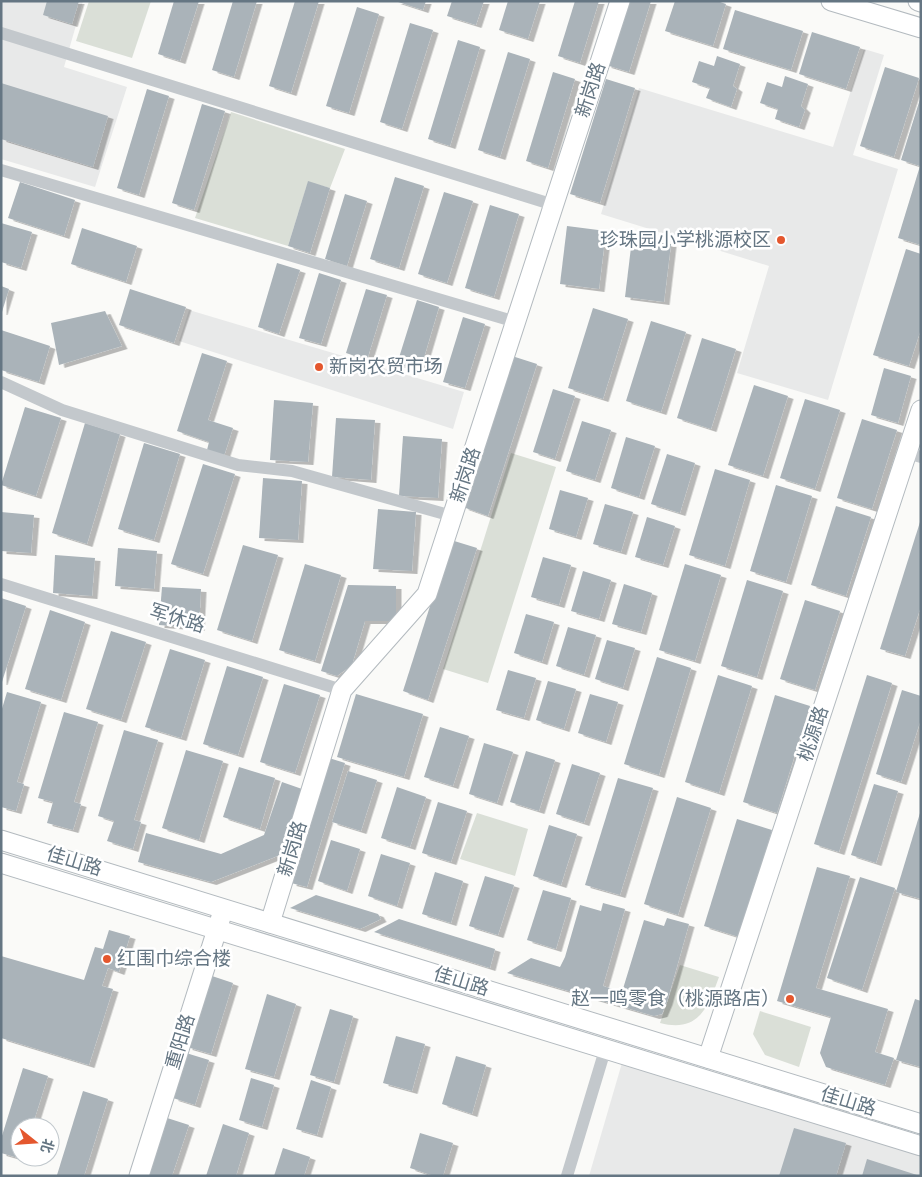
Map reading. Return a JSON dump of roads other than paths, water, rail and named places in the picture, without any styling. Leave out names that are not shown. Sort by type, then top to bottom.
[{"type":"street","name":"新岗路","points":[[270,923],[342,690],[427,594],[620,1]]},
{"type":"street","points":[[835,2],[862,5],[921,28]]},
{"type":"street","points":[[1,33],[554,205]]},
{"type":"street","points":[[1,170],[516,322]]},
{"type":"street","points":[[1,382],[62,410],[238,465],[292,471],[452,516]]},
{"type":"street","name":"桃源路","points":[[708,1058],[914,455],[921,410]]},
{"type":"street","name":"军休路","points":[[1,584],[342,690]]},
{"type":"street","name":"佳山路","points":[[1,840],[921,1124]]},
{"type":"street","name":"佳山路","points":[[1,863],[921,1146]]},
{"type":"street","name":"重阳路","points":[[139,1176],[223,908]]},
{"type":"street","points":[[568,1176],[605,1050]]},
{"type":"place","name":"珍珠园小学桃源校区","points":[[781,240]]},
{"type":"place","name":"新岗农贸市场","points":[[319,367]]},
{"type":"place","name":"红围巾综合楼","points":[[107,959]]},
{"type":"place","name":"赵一鸣零食（桃源路店）","points":[[790,999]]}]
